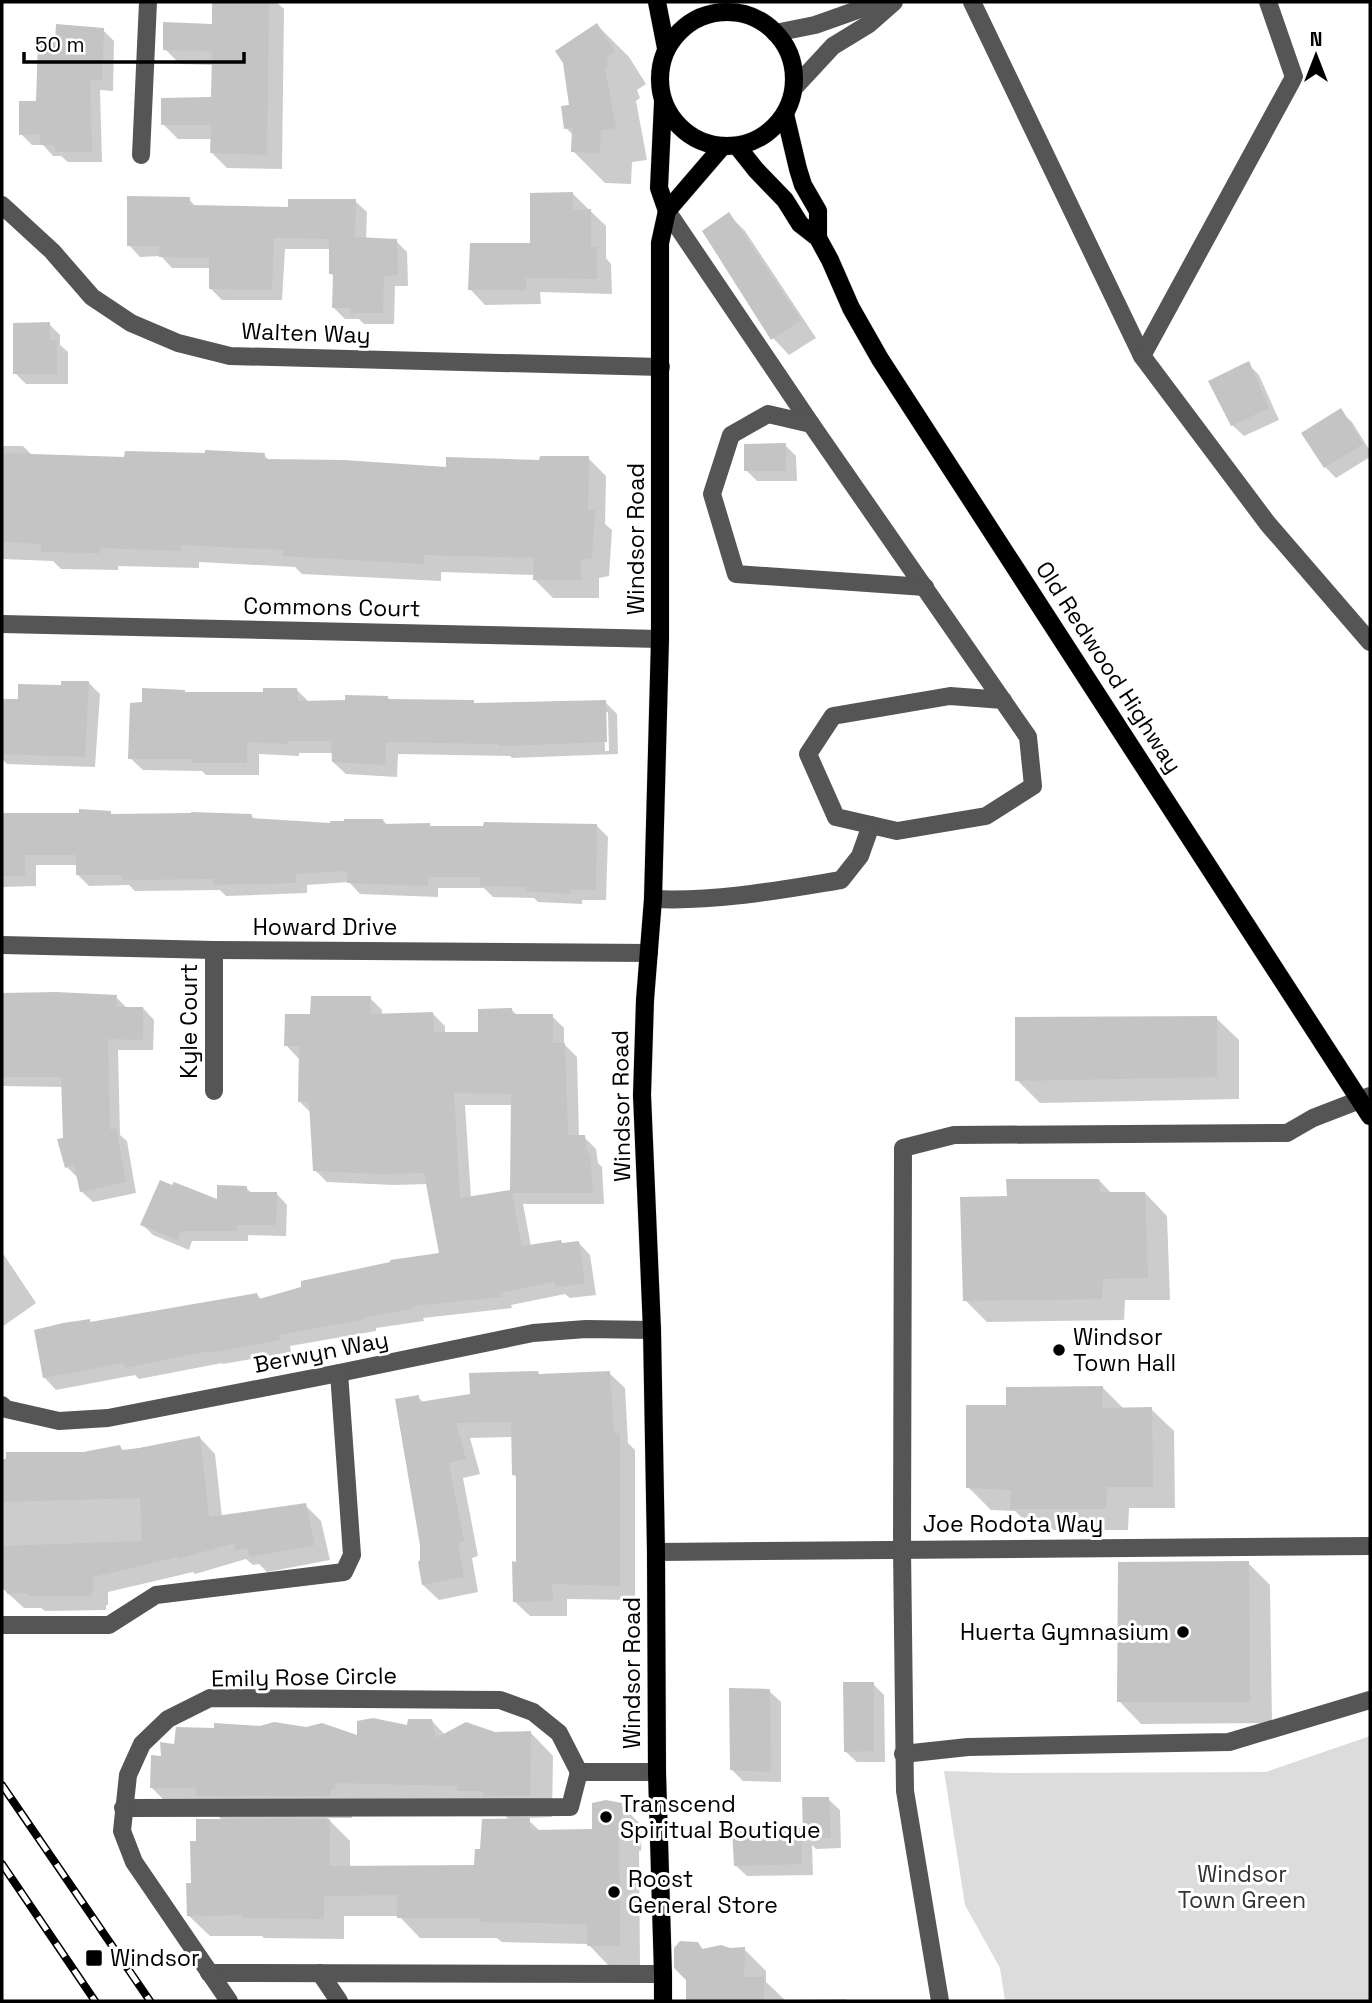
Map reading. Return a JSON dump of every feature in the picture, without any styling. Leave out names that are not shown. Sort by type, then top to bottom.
[{"type":"main road","points":[[657,2],[666,48]]},
{"type":"main road","points":[[732,7],[755,17],[785,43],[793,64],[795,86],[785,114],[773,129],[756,140],[730,146],[704,143],[686,133],[673,120],[663,103],[659,85],[660,66],[666,48],[679,31],[696,19],[732,7]]},
{"type":"main road","name":"Windsor Road","points":[[663,103],[659,188],[667,211],[660,243],[660,639],[653,899],[645,1000],[642,1095],[652,1330],[656,1772],[663,2001]]},
{"type":"main road","name":"Old Redwood Highway","points":[[785,114],[803,185],[818,211],[818,238]]},
{"type":"main road","name":"Windsor Road","points":[[667,211],[730,146]]},
{"type":"main road","name":"Old Redwood Highway","points":[[730,146],[785,200],[800,224],[818,238],[851,308],[880,359],[1365,1098],[1370,1116]]},
{"type":"street","points":[[141,155],[148,2]]},
{"type":"street","points":[[775,33],[815,25],[880,2]]},
{"type":"street","points":[[795,86],[833,46],[869,24],[894,2]]},
{"type":"street","points":[[972,2],[1142,356],[1268,524],[1370,642]]},
{"type":"street","points":[[1142,356],[1294,77],[1268,2]]},
{"type":"street","name":"Walten Way","points":[[2,205],[52,251],[92,297],[131,323],[178,343],[230,356],[661,367]]},
{"type":"street","points":[[667,211],[811,424],[925,587],[1003,700],[1028,737],[1033,786],[986,816],[897,831],[836,817],[808,754],[833,716],[950,696],[1003,700]]},
{"type":"street","points":[[811,424],[768,414],[730,435],[712,494],[736,574],[925,587]]},
{"type":"street","name":"Commons Court","points":[[2,624],[660,639]]},
{"type":"street","points":[[653,899],[678,900],[781,890],[841,880],[860,856],[871,825]]},
{"type":"street","name":"Howard Drive","points":[[2,945],[214,950],[649,953]]},
{"type":"street","name":"Kyle Court","points":[[214,950],[214,1091]]},
{"type":"street","points":[[940,2001],[905,1791],[903,1754],[904,1148],[954,1135],[1287,1133],[1313,1118],[1365,1098]]},
{"type":"street","name":"Berwyn Way","points":[[3,1409],[59,1421],[108,1418],[533,1333],[586,1329],[652,1330]]},
{"type":"street","points":[[2,1625],[109,1625],[156,1595],[344,1572],[352,1555],[339,1373]]},
{"type":"street","name":"Joe Rodota Way","points":[[656,1552],[1370,1546]]},
{"type":"street","name":"Emily Rose Circle","points":[[229,2001],[134,1862],[121,1830],[128,1775],[142,1744],[168,1719],[211,1698],[500,1700],[533,1712],[559,1733],[579,1772]]},
{"type":"street","points":[[903,1754],[968,1746],[1229,1742],[1370,1700]]},
{"type":"street","points":[[123,1808],[570,1807],[579,1772],[656,1772]]},
{"type":"street","points":[[209,1973],[663,1974]]},
{"type":"street","points":[[320,1973],[339,2001]]},
{"type":"green space","name":"Windsor Town Green","points":[[1370,1736],[1370,2001],[1005,2001],[1000,1968],[965,1905],[944,1771],[1266,1772]]},
{"type":"building","points":[[212,2],[269,2],[267,155],[210,153],[211,125],[161,125],[161,98],[211,97],[212,51],[163,50],[163,22],[212,24]]},
{"type":"building","points":[[597,23],[615,52],[606,58],[609,65],[605,68],[616,128],[601,130],[600,153],[571,152],[572,128],[564,129],[561,106],[569,105],[563,63],[555,51]]},
{"type":"building","points":[[56,24],[104,28],[102,80],[90,80],[92,152],[55,152],[55,145],[40,145],[40,134],[19,135],[19,101],[36,101],[38,42],[55,42]]},
{"type":"building","points":[[573,192],[573,210],[591,209],[591,247],[597,247],[597,279],[526,278],[526,290],[468,290],[470,243],[530,243],[530,193]]},
{"type":"building","points":[[127,196],[190,197],[190,205],[288,207],[288,199],[356,199],[355,237],[397,239],[398,275],[384,276],[383,313],[351,313],[351,308],[332,308],[333,274],[329,274],[329,239],[274,238],[272,290],[209,289],[209,258],[159,257],[160,246],[127,246]]},
{"type":"building","points":[[729,212],[801,320],[771,340],[702,231]]},
{"type":"building","points":[[50,322],[50,340],[57,340],[57,374],[13,374],[13,323]]},
{"type":"building","points":[[1249,361],[1269,408],[1231,426],[1208,381]]},
{"type":"building","points":[[1341,408],[1363,444],[1324,468],[1301,433]]},
{"type":"building","points":[[786,443],[786,471],[744,471],[744,444]]},
{"type":"building","points":[[205,450],[265,453],[264,459],[344,460],[446,467],[446,457],[539,460],[540,456],[589,456],[588,510],[595,510],[592,558],[581,560],[581,580],[533,580],[534,558],[424,555],[424,564],[283,556],[283,550],[182,545],[181,551],[101,548],[100,553],[41,552],[41,544],[2,542],[2,453],[124,457],[125,451],[205,453]]},
{"type":"building","points":[[61,681],[89,681],[85,757],[2,754],[2,699],[18,699],[18,684],[61,685]]},
{"type":"building","points":[[142,688],[185,692],[263,692],[263,688],[297,688],[298,701],[345,700],[345,695],[388,696],[388,699],[474,700],[474,703],[606,700],[607,742],[498,746],[386,742],[385,765],[332,762],[331,741],[288,741],[288,744],[247,742],[247,763],[192,763],[192,759],[128,759],[130,703],[142,702]]},
{"type":"building","points":[[79,809],[111,811],[111,814],[252,814],[251,818],[330,823],[344,819],[383,819],[383,824],[430,823],[430,826],[483,826],[484,822],[597,824],[596,890],[571,890],[571,894],[525,891],[525,887],[480,886],[480,877],[428,877],[428,886],[347,883],[347,871],[296,874],[296,883],[213,885],[213,879],[122,880],[122,875],[76,875],[76,855],[25,855],[25,876],[2,876],[2,813],[79,813]]},
{"type":"building","points":[[2,993],[117,995],[116,1007],[143,1007],[143,1040],[108,1039],[110,1130],[116,1128],[126,1182],[80,1192],[74,1165],[65,1168],[57,1139],[63,1138],[61,1077],[2,1077]]},
{"type":"building","points":[[311,996],[371,996],[370,1014],[433,1012],[434,1032],[478,1032],[478,1009],[512,1008],[512,1014],[553,1014],[553,1043],[565,1043],[568,1135],[585,1135],[587,1153],[590,1153],[593,1193],[512,1193],[522,1246],[561,1240],[562,1243],[579,1241],[585,1283],[556,1287],[554,1282],[500,1293],[502,1297],[412,1306],[413,1309],[279,1335],[280,1340],[125,1368],[124,1363],[43,1378],[34,1330],[63,1323],[90,1319],[90,1322],[257,1293],[259,1299],[301,1287],[301,1281],[390,1260],[439,1253],[424,1173],[313,1171],[309,1102],[298,1102],[299,1046],[284,1046],[285,1014],[310,1014]],"holes":[[[454,1093],[511,1094],[510,1190],[460,1198]]]},
{"type":"building","points":[[1217,1016],[1217,1077],[1015,1081],[1015,1017]]},
{"type":"building","points":[[1006,1179],[1099,1179],[1100,1192],[1145,1192],[1148,1278],[1103,1279],[1102,1299],[963,1301],[960,1197],[1007,1196]]},
{"type":"building","points":[[160,1180],[172,1185],[174,1182],[217,1199],[217,1185],[247,1186],[247,1192],[277,1192],[276,1225],[237,1225],[237,1231],[181,1231],[178,1240],[140,1225]]},
{"type":"building","points":[[538,1371],[539,1374],[610,1371],[614,1433],[620,1433],[620,1586],[552,1584],[553,1601],[513,1602],[516,1475],[512,1475],[511,1422],[456,1423],[466,1459],[449,1463],[464,1541],[458,1543],[464,1577],[422,1585],[418,1562],[420,1545],[395,1399],[419,1395],[419,1402],[470,1394],[469,1373]]},
{"type":"building","points":[[1103,1386],[1102,1408],[1152,1407],[1153,1487],[1107,1487],[1106,1509],[1010,1509],[1011,1490],[966,1488],[966,1405],[1006,1405],[1006,1387]]},
{"type":"building","points":[[200,1436],[209,1517],[306,1503],[315,1545],[250,1557],[247,1548],[236,1551],[234,1543],[178,1559],[177,1557],[93,1577],[92,1596],[28,1596],[28,1593],[7,1594],[7,1589],[2,1589],[2,1546],[142,1541],[140,1498],[2,1502],[2,1459],[6,1459],[6,1452],[83,1452],[120,1445],[122,1450]]},
{"type":"building","name":"Huerta Gymnasium","points":[[1249,1561],[1250,1702],[1117,1702],[1118,1562]]},
{"type":"building","points":[[843,1682],[874,1682],[874,1751],[844,1752]]},
{"type":"building","points":[[729,1688],[770,1689],[771,1772],[730,1770]]},
{"type":"building","points":[[373,1718],[407,1725],[408,1719],[432,1719],[436,1738],[466,1722],[495,1732],[531,1731],[530,1796],[483,1796],[483,1791],[457,1791],[457,1786],[335,1783],[335,1789],[331,1789],[330,1796],[196,1796],[196,1788],[150,1788],[151,1755],[161,1756],[160,1742],[174,1744],[176,1727],[214,1728],[214,1723],[260,1726],[274,1722],[306,1727],[322,1723],[357,1735],[357,1721]]},
{"type":"building","points":[[802,1797],[829,1797],[831,1838],[803,1838]]},
{"type":"building","points":[[606,1800],[622,1803],[619,1831],[620,1946],[587,1946],[587,1924],[479,1922],[479,1918],[397,1918],[397,1895],[324,1896],[324,1919],[242,1918],[243,1915],[187,1916],[186,1883],[191,1883],[190,1841],[196,1841],[196,1819],[330,1819],[330,1866],[474,1865],[475,1849],[480,1849],[482,1819],[530,1818],[530,1830],[592,1829],[592,1803]]},
{"type":"building","points":[[802,1828],[802,1864],[734,1866],[732,1829]]},
{"type":"building","points":[[680,1941],[698,1942],[702,1949],[721,1945],[730,1948],[745,1947],[744,1977],[764,1977],[764,2001],[686,2001],[686,1980],[674,1968],[674,1948]]},
{"type":"railway","points":[[2,1785],[150,2001]]},
{"type":"railway","points":[[2,1864],[95,2001]]},
{"type":"place","name":"Windsor Town Hall","points":[[1059,1350]]},
{"type":"place","name":"Huerta Gymnasium","points":[[1183,1632]]},
{"type":"place","name":"Transcend Spiritual Boutique","points":[[606,1817]]},
{"type":"place","name":"Roost General Store","points":[[614,1892]]},
{"type":"place","name":"Windsor","points":[[94,1958]]}]
